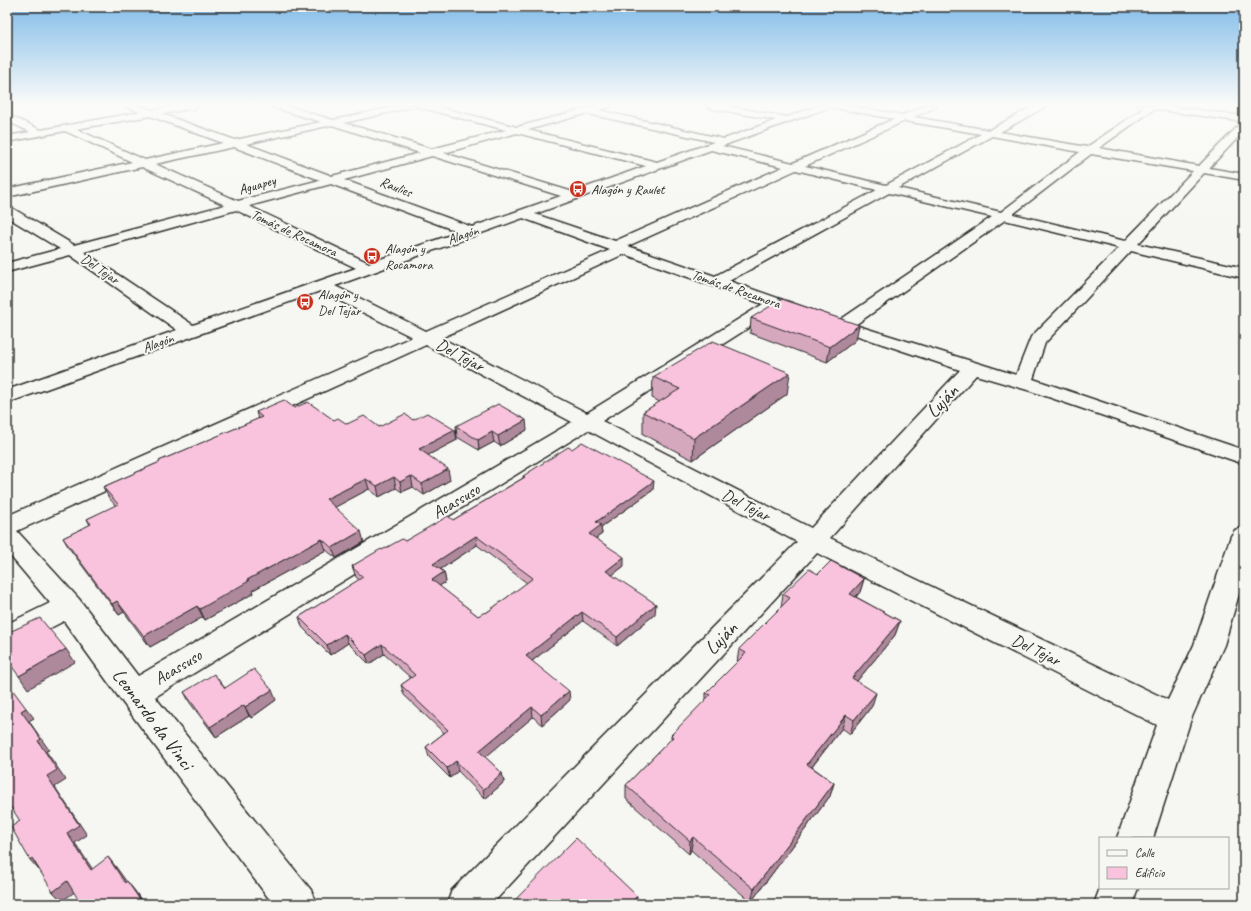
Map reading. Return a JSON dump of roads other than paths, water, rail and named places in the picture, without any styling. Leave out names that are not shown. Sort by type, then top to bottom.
[{"type":"street","name":"Tomás de Rocamora","points":[[108,148],[238,206],[370,269]]},
{"type":"street","points":[[7,193],[217,148]]},
{"type":"street","name":"Raulies","points":[[244,148],[472,232]]},
{"type":"street","points":[[414,148],[574,196]]},
{"type":"street","name":"Aguapey","points":[[7,268],[450,148]]},
{"type":"street","points":[[588,148],[659,166]]},
{"type":"street","name":"Alagón","points":[[7,397],[710,148]]},
{"type":"street","points":[[713,148],[1244,272]]},
{"type":"street","points":[[7,526],[427,337],[837,148]]},
{"type":"street","points":[[717,281],[962,148]]},
{"type":"street","points":[[1073,148],[1244,178]]},
{"type":"street","points":[[842,326],[1003,216],[1091,148]]},
{"type":"street","points":[[1022,383],[1036,341],[1222,148]]},
{"type":"street","name":"Del Tejar","points":[[7,211],[73,251],[191,332]]},
{"type":"street","name":"Tomás de Rocamora","points":[[524,214],[842,326],[1022,383],[1244,457]]},
{"type":"street","name":"Del Tejar","points":[[321,285],[427,337],[586,422],[814,540],[1175,719]]},
{"type":"street","name":"Acassuso","points":[[134,694],[586,422],[776,303]]},
{"type":"street","name":"Luján","points":[[466,904],[814,540],[972,368]]},
{"type":"street","name":"Leonardo da Vinci","points":[[7,536],[69,606],[134,694],[297,904]]},
{"type":"street","points":[[1135,837],[1175,719],[1209,645],[1244,536]]},
{"type":"street","points":[[7,637],[69,606]]},
{"type":"street","points":[[1113,904],[1119,889]]},
{"type":"place","name":"Alagón y Raulet","points":[[578,189]]},
{"type":"place","name":"Alagón y Rocamora","points":[[372,256]]},
{"type":"place","name":"Alagón y Del Tejar","points":[[305,302]]}]
